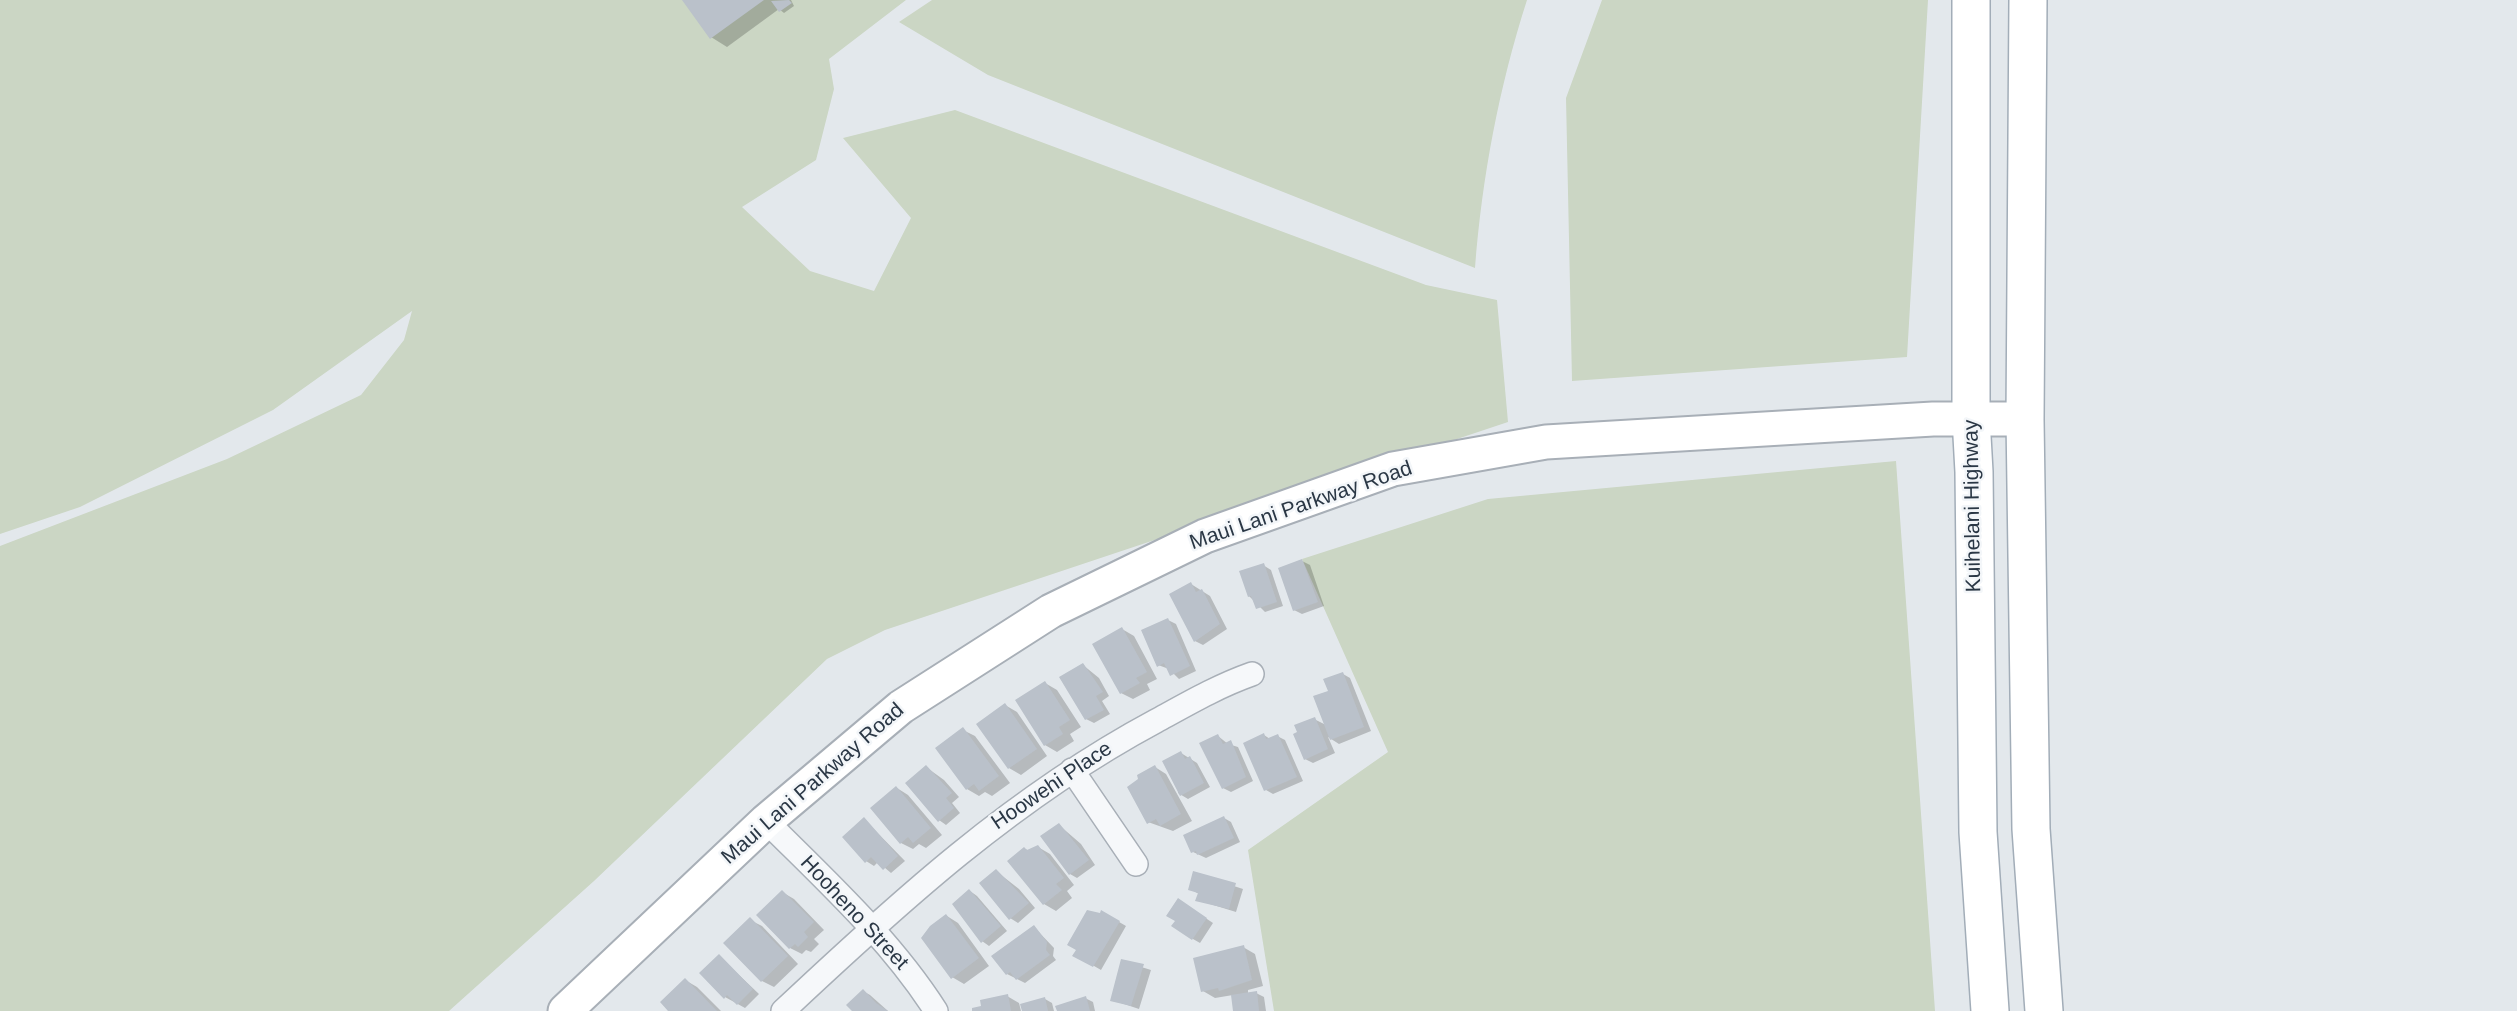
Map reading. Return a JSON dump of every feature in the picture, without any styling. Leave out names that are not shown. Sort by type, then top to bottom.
[{"type":"main road","name":"Kuihelani Highway","points":[[1971,0],[1970,418],[1975,472],[1978,832],[1990,1011]]},
{"type":"main road","points":[[2028,0],[2025,419],[2031,829],[2044,1011]]},
{"type":"main road","name":"Maui Lani Parkway Road","points":[[565,1011],[766,821],[901,707],[1051,611],[1205,536],[1393,469],[1546,442],[1970,418],[2025,419]]},
{"type":"street","name":"Hoowehi Place","points":[[783,1011],[872,928],[981,834],[1072,770],[1175,710],[1252,674]]},
{"type":"street","points":[[1072,770],[1136,864]]},
{"type":"street","name":"Hooheno Street","points":[[766,821],[872,928],[914,977],[936,1011]]},
{"type":"green space","points":[[0,0],[906,0],[829,59],[834,89],[816,160],[742,207],[810,271],[874,291],[911,218],[843,138],[955,110],[1426,285],[1497,300],[1508,422],[885,630],[827,659],[594,881],[449,1011],[0,1011],[0,546],[227,459],[361,395],[404,340],[412,311],[273,410],[80,507],[0,534]]},
{"type":"green space","points":[[932,0],[1527,0],[1493,132],[1475,268],[988,75],[899,22]]},
{"type":"green space","points":[[1602,0],[1928,0],[1907,357],[1572,381],[1566,98]]},
{"type":"green space","points":[[1896,461],[1935,1011],[1274,1011],[1248,850],[1388,752],[1302,559],[1488,499]]},
{"type":"building","points":[[682,0],[764,0],[710,39]]},
{"type":"building","points":[[789,0],[792,3],[779,12],[771,1]]},
{"type":"building","points":[[1302,559],[1318,602],[1293,611],[1278,568]]},
{"type":"building","points":[[1264,563],[1277,602],[1256,609],[1251,596],[1248,597],[1239,571]]},
{"type":"building","points":[[1191,582],[1196,592],[1202,589],[1220,624],[1194,642],[1169,594]]},
{"type":"building","points":[[1168,618],[1190,666],[1170,676],[1164,663],[1157,667],[1141,630]]},
{"type":"building","points":[[1122,627],[1147,672],[1136,678],[1140,683],[1120,694],[1092,644]]},
{"type":"building","points":[[1083,663],[1103,692],[1096,696],[1104,710],[1085,720],[1059,677]]},
{"type":"building","points":[[1343,672],[1364,727],[1330,740],[1313,696],[1328,691],[1323,679]]},
{"type":"building","points":[[1045,681],[1070,720],[1059,727],[1063,734],[1044,746],[1015,700]]},
{"type":"building","points":[[1005,703],[1037,749],[1008,769],[976,724]]},
{"type":"building","points":[[1315,717],[1328,749],[1304,760],[1293,734],[1297,732],[1294,725]]},
{"type":"building","points":[[963,727],[999,776],[979,791],[974,784],[966,790],[935,748]]},
{"type":"building","points":[[1264,733],[1266,739],[1278,734],[1297,777],[1264,791],[1243,743]]},
{"type":"building","points":[[1218,734],[1223,744],[1231,740],[1246,777],[1222,789],[1199,743]]},
{"type":"building","points":[[1181,751],[1185,759],[1190,756],[1204,783],[1180,796],[1162,761]]},
{"type":"building","points":[[926,765],[952,793],[946,798],[954,808],[938,822],[905,783]]},
{"type":"building","points":[[1155,765],[1181,814],[1160,826],[1156,819],[1147,824],[1127,787],[1138,779],[1137,775]]},
{"type":"building","points":[[896,786],[931,828],[913,843],[908,837],[900,844],[870,808]]},
{"type":"building","points":[[1224,816],[1234,838],[1197,855],[1196,851],[1191,853],[1183,835]]},
{"type":"building","points":[[864,817],[898,856],[883,870],[871,857],[865,863],[842,837]]},
{"type":"building","points":[[1059,823],[1089,860],[1069,875],[1040,836]]},
{"type":"building","points":[[1038,845],[1064,878],[1056,884],[1062,890],[1043,905],[1007,861],[1024,847],[1027,850]]},
{"type":"building","points":[[996,869],[1029,903],[1009,920],[979,883]]},
{"type":"building","points":[[1193,871],[1236,883],[1229,909],[1195,901],[1198,893],[1188,890]]},
{"type":"building","points":[[969,889],[1001,926],[981,943],[952,904]]},
{"type":"building","points":[[782,890],[814,922],[804,932],[808,937],[798,947],[795,944],[789,949],[756,915]]},
{"type":"building","points":[[1178,898],[1207,918],[1192,940],[1171,926],[1175,921],[1166,916]]},
{"type":"building","points":[[1087,910],[1100,913],[1101,910],[1120,921],[1093,967],[1072,956],[1076,950],[1067,945]]},
{"type":"building","points":[[946,914],[979,958],[951,979],[921,938],[930,926]]},
{"type":"building","points":[[750,917],[788,956],[761,982],[723,943]]},
{"type":"building","points":[[1034,925],[1047,942],[1046,950],[1050,955],[1016,980],[1010,972],[1006,975],[991,956]]},
{"type":"building","points":[[1244,945],[1252,980],[1219,991],[1218,988],[1201,992],[1193,958]]},
{"type":"building","points":[[719,954],[753,989],[737,1005],[727,995],[724,999],[699,973]]},
{"type":"building","points":[[1121,959],[1144,964],[1131,1006],[1110,1001]]},
{"type":"building","points":[[685,978],[717,1011],[668,1011],[660,1002]]},
{"type":"building","points":[[863,989],[888,1011],[852,1011],[846,1005]]},
{"type":"building","points":[[1257,991],[1259,1011],[1233,1011],[1231,995]]},
{"type":"building","points":[[1008,994],[1011,1011],[972,1011],[972,1008],[981,1006],[980,1000]]},
{"type":"building","points":[[1086,996],[1090,1011],[1057,1011],[1055,1006]]},
{"type":"building","points":[[1045,997],[1048,1011],[1022,1011],[1020,1004]]}]
